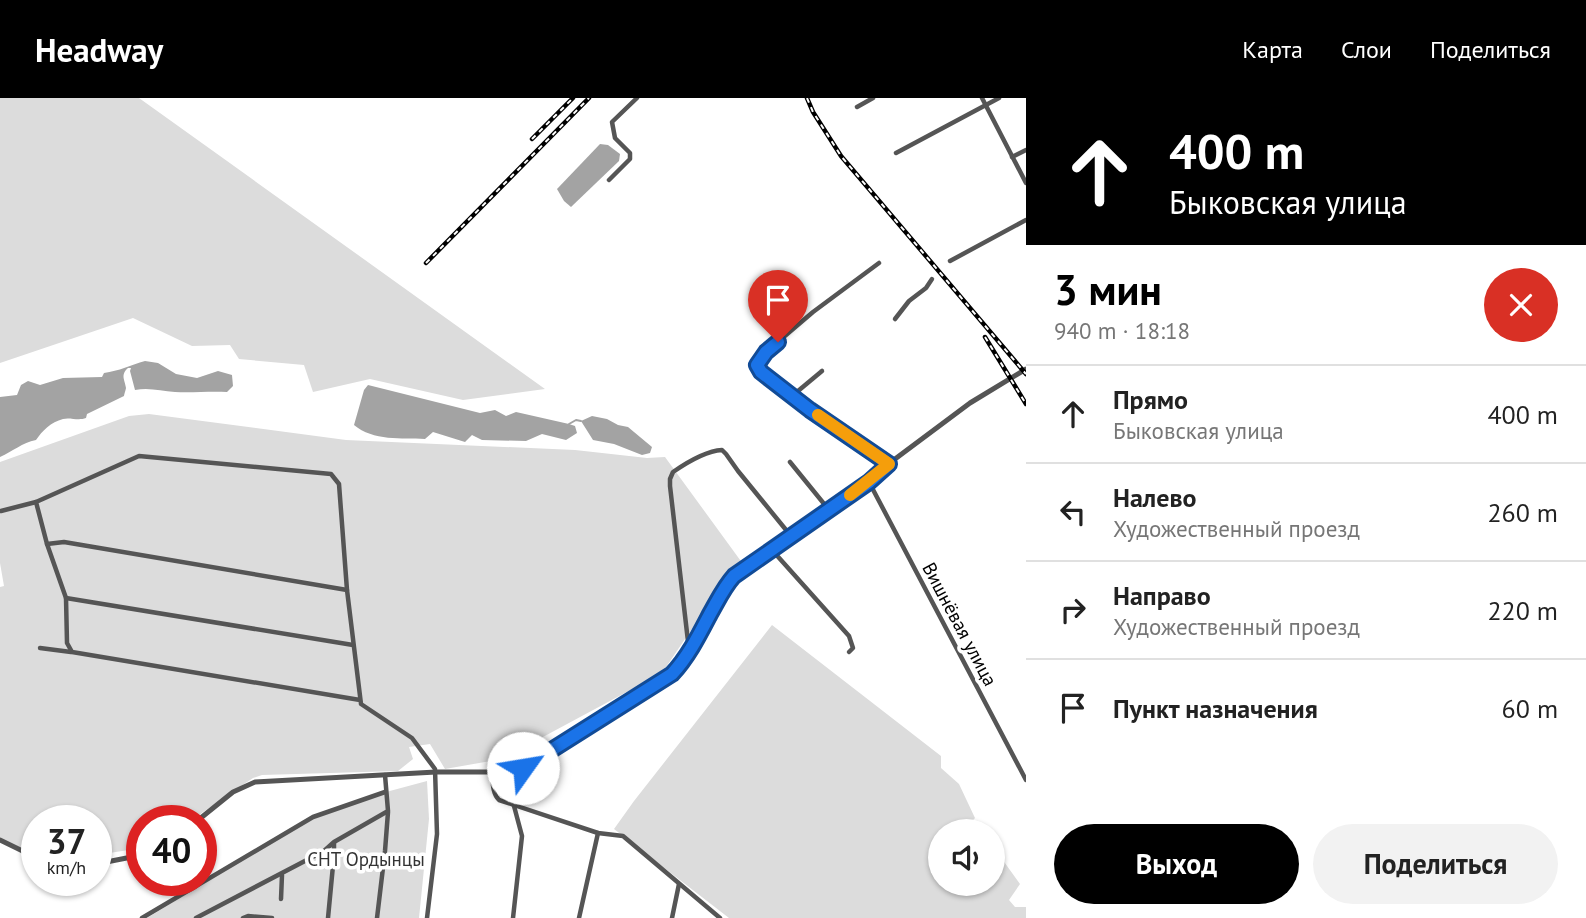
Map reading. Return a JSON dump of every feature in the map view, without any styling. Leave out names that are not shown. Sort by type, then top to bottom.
[{"type":"street","points":[[609,180],[630,159],[629,153],[615,138],[612,122],[637,98]]},
{"type":"street","points":[[857,107],[873,98]]},
{"type":"street","points":[[982,98],[1026,183]]},
{"type":"street","points":[[896,153],[999,98]]},
{"type":"street","points":[[1013,157],[1026,150]]},
{"type":"street","points":[[950,261],[1026,220]]},
{"type":"street","points":[[879,263],[813,312],[766,352],[757,365],[761,372],[792,396],[889,464]]},
{"type":"street","points":[[895,318],[932,279]]},
{"type":"street","points":[[217,805],[233,792],[255,782],[436,772],[508,772],[523,768],[672,674],[734,576],[869,482],[970,403],[1026,369]]},
{"type":"street","points":[[792,396],[822,371]]},
{"type":"street","points":[[689,651],[670,486],[673,472],[701,456],[722,450],[791,537]]},
{"type":"street","points":[[1,510],[36,502],[139,456],[331,474],[339,484],[347,590],[361,704],[412,738],[426,754],[436,772],[437,834],[427,918]]},
{"type":"street","points":[[790,461],[829,510]]},
{"type":"street","name":"Вишнёвая улица","points":[[869,482],[1026,780]]},
{"type":"street","points":[[36,502],[66,598],[66,643],[72,652]]},
{"type":"street","points":[[47,544],[64,542],[347,590]]},
{"type":"street","points":[[772,550],[849,636],[853,648],[849,652]]},
{"type":"street","points":[[66,598],[354,645]]},
{"type":"street","points":[[40,648],[360,700]]},
{"type":"street","points":[[492,772],[495,796],[499,800],[598,833],[623,836],[720,918]]},
{"type":"street","points":[[377,918],[388,811],[385,775]]},
{"type":"street","points":[[142,918],[313,817],[385,792]]},
{"type":"street","points":[[513,918],[522,836],[514,805]]},
{"type":"street","points":[[196,918],[282,875],[388,811]]},
{"type":"street","points":[[579,918],[598,833]]},
{"type":"street","points":[[0,840],[21,850]]},
{"type":"street","points":[[328,918],[334,842]]},
{"type":"street","points":[[281,899],[282,875]]},
{"type":"street","points":[[671,918],[679,884]]},
{"type":"street","points":[[243,918],[272,918]]},
{"type":"green space","points":[[0,98],[139,98],[545,389],[463,400],[370,379],[313,392],[304,365],[239,359],[230,345],[192,346],[133,318],[0,363]]},
{"type":"green space","points":[[149,414],[346,440],[575,450],[647,458],[665,457],[743,564],[729,574],[662,673],[502,759],[445,769],[430,744],[409,747],[413,759],[398,771],[262,775],[253,778],[213,805],[126,805],[126,850],[112,853],[112,805],[21,805],[21,848],[0,839],[0,587],[4,586],[0,563],[0,462],[129,416]]},
{"type":"green space","points":[[772,625],[941,756],[941,768],[959,784],[975,818],[928,819],[928,896],[1005,896],[1005,863],[1020,884],[1009,900],[1015,907],[1026,907],[1026,918],[729,918],[614,829]]},
{"type":"green space","name":"СНТ Ордынцы","points":[[427,781],[429,819],[419,918],[147,918],[183,896],[217,896],[217,876],[304,823],[360,799]]},
{"type":"shaded area","points":[[600,144],[608,145],[620,154],[619,161],[571,207],[557,189]]},
{"type":"shaded area","points":[[145,361],[158,363],[176,374],[197,378],[218,371],[232,375],[233,386],[227,392],[135,390],[131,368],[128,368],[124,375],[124,396],[87,414],[86,418],[55,422],[36,440],[0,457],[0,397],[17,395],[21,385],[28,381],[40,385],[63,378],[102,377],[104,373]]},
{"type":"shaded area","points":[[368,385],[480,413],[495,410],[506,416],[516,412],[569,424],[575,426],[577,433],[566,440],[542,434],[526,441],[482,440],[472,435],[465,442],[433,432],[425,439],[370,434],[354,425],[364,390]]},
{"type":"shaded area","points":[[592,416],[628,427],[652,447],[650,453],[642,455],[614,444],[593,440],[581,421]]},
{"type":"waterway","points":[[569,424],[576,420],[581,421]]},
{"type":"railway","points":[[532,139],[573,98]]},
{"type":"railway","points":[[426,263],[589,98]]},
{"type":"railway","points":[[807,98],[841,156],[1026,374]]},
{"type":"railway","points":[[985,337],[1026,404]]},
{"type":"slow traffic","points":[[818,415],[889,464],[850,495]]},
{"type":"route","points":[[523,768],[672,674],[694,644],[734,576],[869,482],[889,464],[810,410],[761,372],[757,365],[766,352],[778,342]]}]
